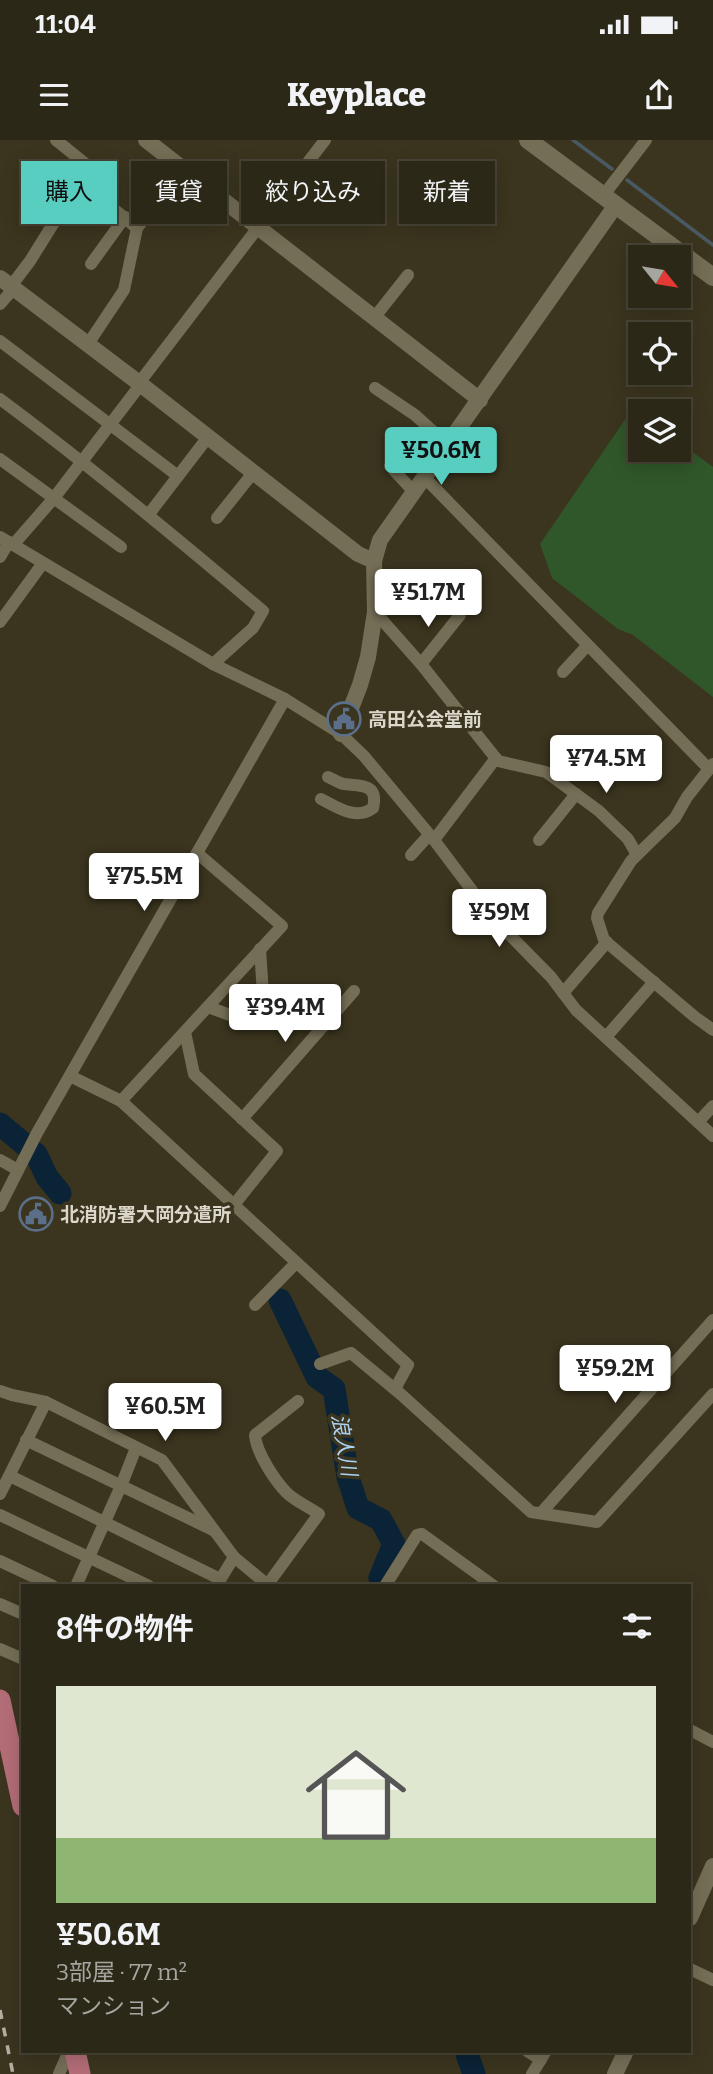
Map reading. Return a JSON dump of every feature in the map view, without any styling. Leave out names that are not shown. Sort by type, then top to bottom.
[{"type":"highway","points":[[0,1700],[21,1797]]},
{"type":"highway","points":[[75,2053],[80,2074]]},
{"type":"main road","points":[[528,140],[713,277]]},
{"type":"street","points":[[56,140],[82,161]]},
{"type":"street","points":[[146,140],[173,161]]},
{"type":"street","points":[[0,556],[7,541],[54,498],[325,140]]},
{"type":"street","points":[[341,734],[368,657],[375,611],[374,561],[380,540],[480,400],[646,140]]},
{"type":"street","points":[[227,204],[480,400]]},
{"type":"street","points":[[117,211],[137,228]]},
{"type":"street","points":[[91,264],[125,217]]},
{"type":"street","points":[[0,304],[8,284],[30,261],[53,224]]},
{"type":"street","points":[[88,344],[124,290],[137,228],[140,224]]},
{"type":"street","points":[[374,318],[408,275]]},
{"type":"street","points":[[8,284],[358,554],[374,561]]},
{"type":"street","points":[[0,341],[178,476]]},
{"type":"street","points":[[375,388],[415,415],[449,445]]},
{"type":"street","points":[[0,399],[149,514],[262,611],[253,628],[213,664]]},
{"type":"street","points":[[149,514],[208,437]]},
{"type":"street","points":[[0,459],[121,548]]},
{"type":"street","points":[[390,466],[414,492]]},
{"type":"street","points":[[217,518],[253,473]]},
{"type":"street","points":[[425,478],[587,646],[711,767],[687,797],[675,818],[637,855],[616,883],[597,918],[604,940],[713,1030]]},
{"type":"street","points":[[7,541],[213,664],[285,699],[341,734],[364,756],[492,918],[551,977],[576,1010],[713,1136]]},
{"type":"street","points":[[0,622],[43,563]]},
{"type":"street","points":[[375,611],[421,663],[498,761],[545,772],[600,811],[628,839],[637,855]]},
{"type":"street","points":[[421,663],[460,615]]},
{"type":"street","points":[[563,671],[587,646]]},
{"type":"street","points":[[0,1206],[70,1076],[285,699]]},
{"type":"street","points":[[411,855],[431,838],[496,758]]},
{"type":"street","points":[[321,799],[355,814],[365,813],[373,808],[375,800],[367,786],[343,783],[328,777]]},
{"type":"street","points":[[700,780],[713,787]]},
{"type":"street","points":[[539,840],[576,794]]},
{"type":"street","points":[[121,1101],[282,926],[197,853]]},
{"type":"street","points":[[563,993],[607,942]]},
{"type":"street","points":[[208,1007],[230,1015],[245,1014],[263,994],[260,949]]},
{"type":"street","points":[[606,1037],[654,982]]},
{"type":"street","points":[[242,1119],[354,991]]},
{"type":"street","points":[[185,1032],[194,1074],[277,1151],[233,1206]]},
{"type":"street","points":[[70,1076],[121,1101],[408,1365],[395,1389],[397,1391]]},
{"type":"street","points":[[698,1122],[713,1106]]},
{"type":"street","points":[[0,1160],[18,1170]]},
{"type":"street","points":[[255,1305],[296,1263]]},
{"type":"street","points":[[541,1513],[713,1320]]},
{"type":"street","points":[[320,1364],[351,1353],[531,1512],[597,1522],[713,1394]]},
{"type":"street","points":[[0,1391],[46,1402],[162,1460],[234,1557],[268,1584]]},
{"type":"street","points":[[270,1584],[319,1514],[288,1494],[276,1480],[256,1445],[255,1436],[298,1401]]},
{"type":"street","points":[[0,1494],[46,1402]]},
{"type":"street","points":[[26,1440],[216,1531]]},
{"type":"street","points":[[77,1584],[136,1448]]},
{"type":"street","points":[[10,1476],[104,1521],[218,1582],[234,1557]]},
{"type":"street","points":[[0,1515],[145,1584]]},
{"type":"street","points":[[387,1582],[417,1535],[422,1534],[491,1584]]},
{"type":"street","points":[[0,1560],[49,1584]]},
{"type":"street","points":[[469,1584],[476,1573]]},
{"type":"street","points":[[0,1604],[21,1614]]},
{"type":"street","points":[[0,1649],[21,1658]]},
{"type":"street","points":[[691,1731],[713,1742]]},
{"type":"street","points":[[691,1916],[713,1866]]},
{"type":"street","points":[[691,1969],[713,1980]]},
{"type":"street","points":[[59,2074],[68,2053]]},
{"type":"street","points":[[615,2074],[625,2053]]},
{"type":"street","points":[[533,2074],[543,2055]]},
{"type":"green space","points":[[628,415],[628,462],[691,462],[691,451],[713,467],[713,697],[633,635],[618,629],[552,578],[540,544]]},
{"type":"waterway","points":[[573,140],[612,169]]},
{"type":"waterway","points":[[627,180],[713,245]]},
{"type":"waterway","name":"浪人川","points":[[0,1124],[36,1154],[47,1177],[60,1193]]},
{"type":"waterway","name":"浪人川","points":[[280,1300],[317,1377],[334,1389],[348,1477],[358,1508],[381,1520],[394,1544],[380,1578],[384,1584]]},
{"type":"waterway","name":"浪人川","points":[[467,2053],[474,2074]]},
{"type":"railway","points":[[0,2010],[13,2074]]},
{"type":"place","name":"高田公会堂前","points":[[344,719]]},
{"type":"place","name":"北消防署大岡分遣所","points":[[36,1214]]}]
